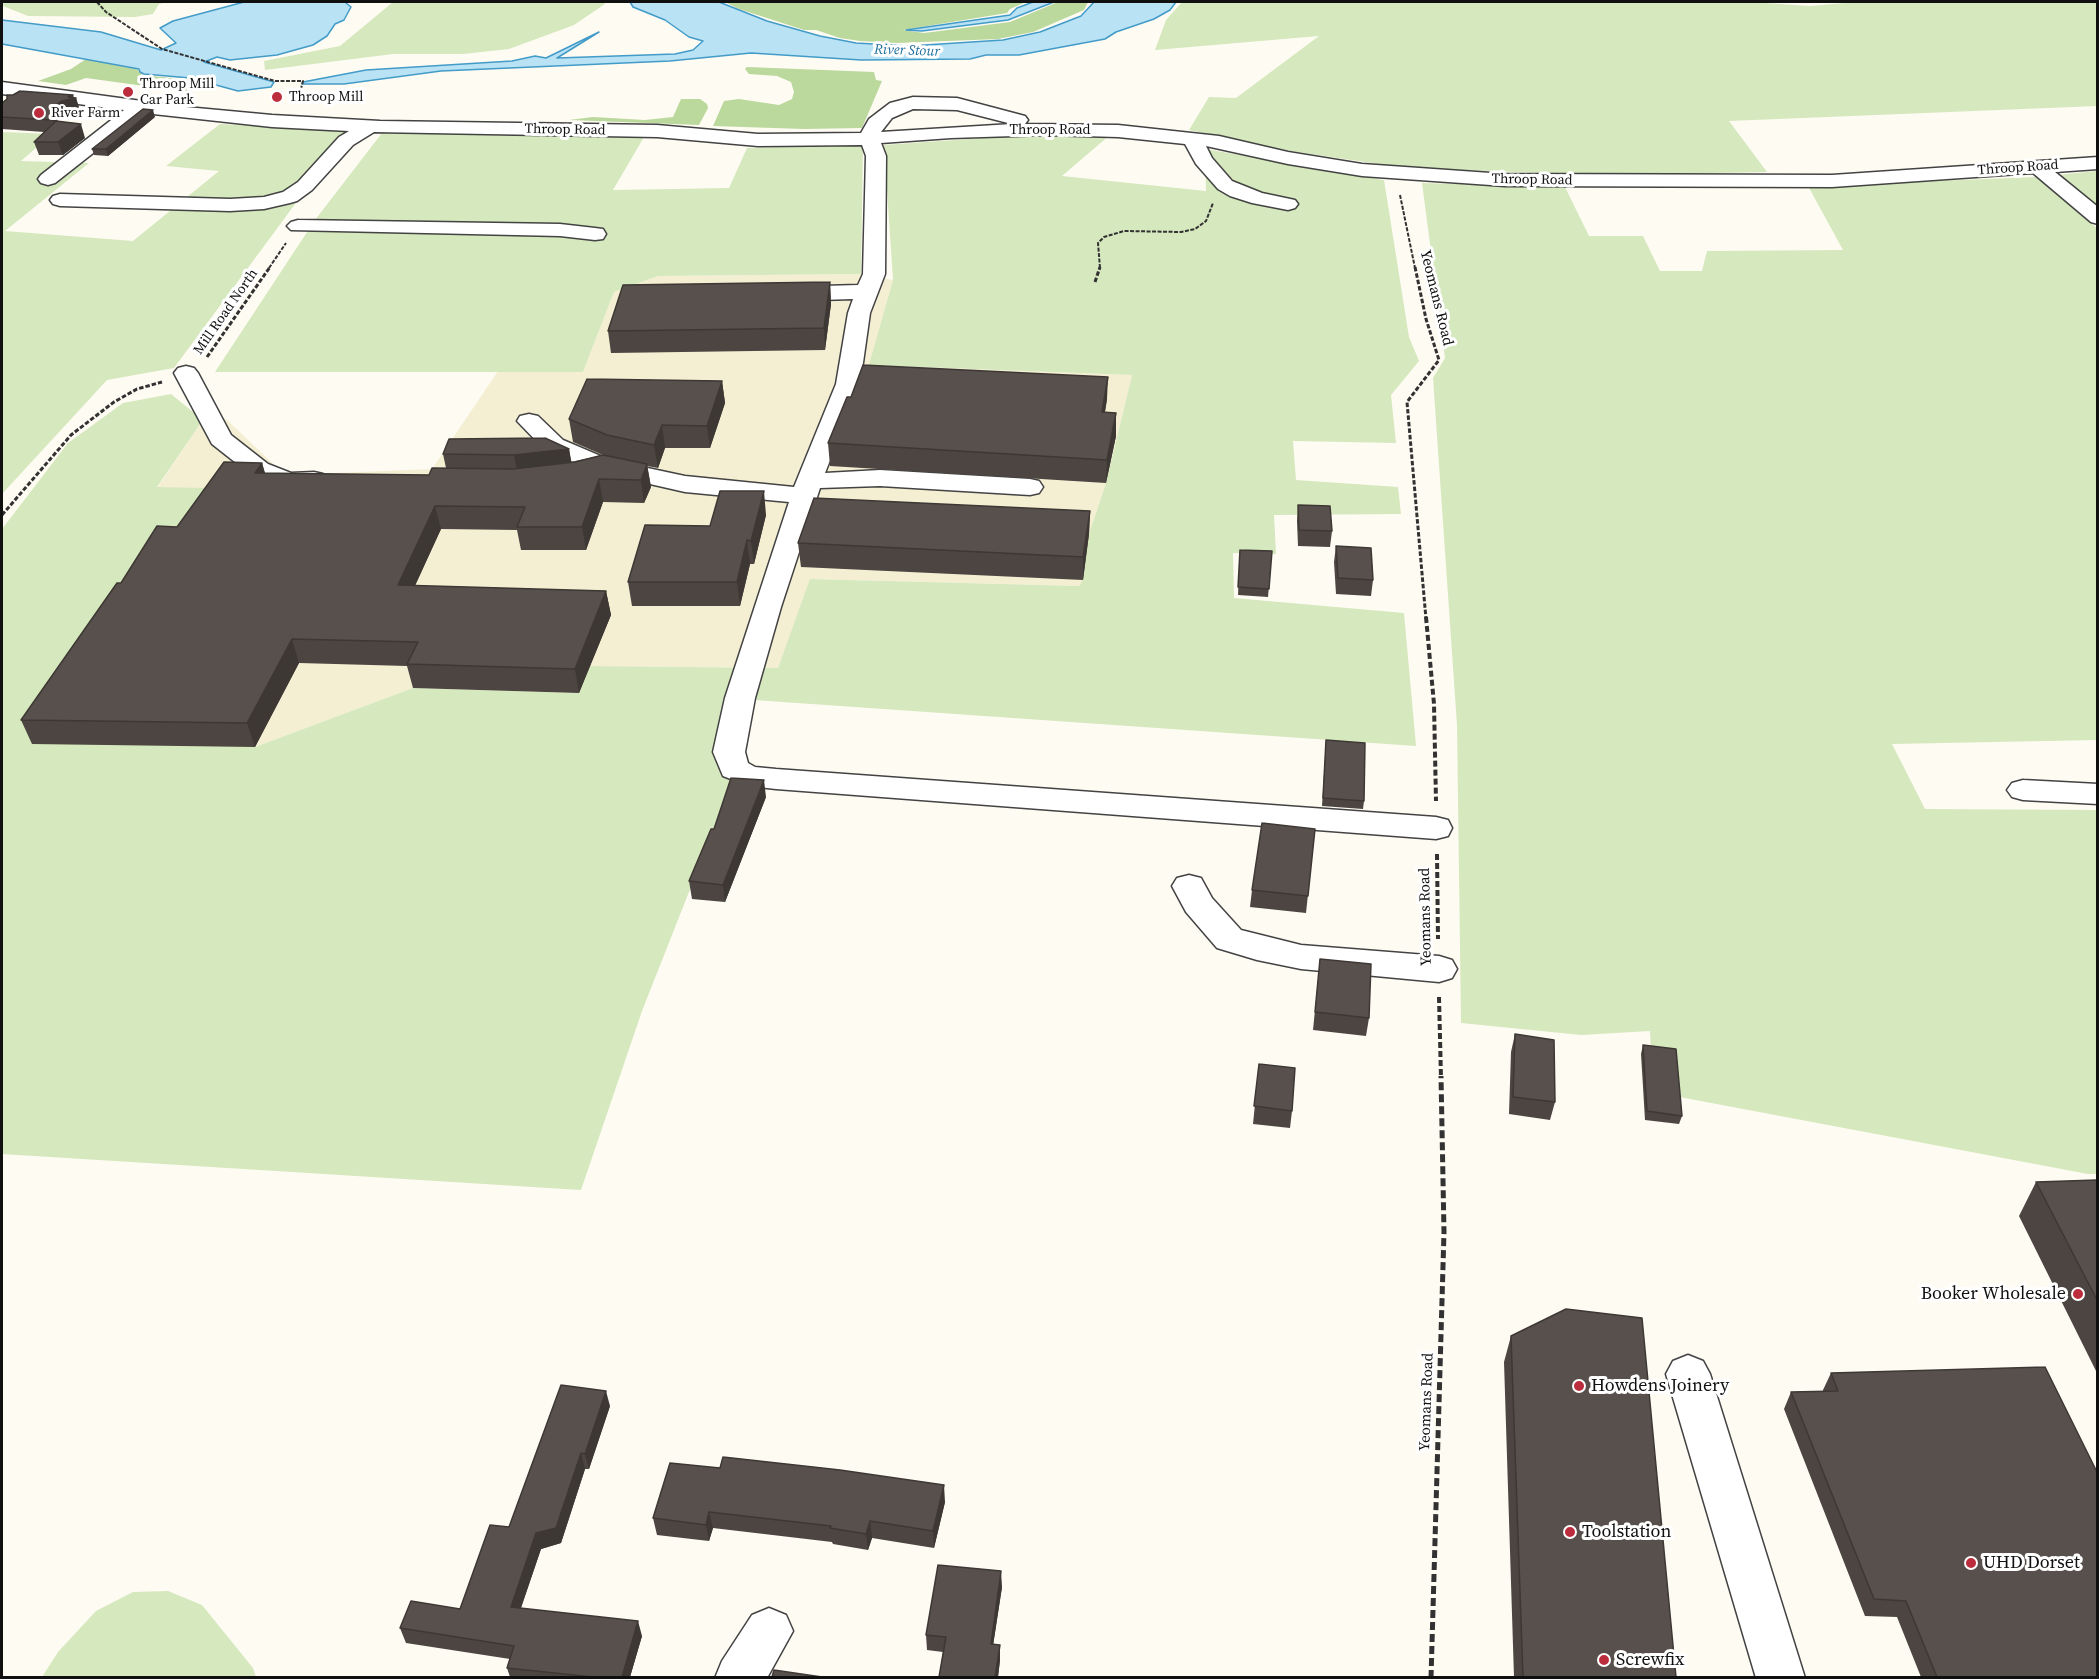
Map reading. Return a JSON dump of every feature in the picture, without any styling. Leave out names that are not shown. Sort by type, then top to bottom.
[{"type":"street","name":"Throop Road","points":[[2,88],[132,113],[370,127],[657,131],[758,140],[868,138],[1033,129],[1118,131],[1219,142],[1288,158],[1362,170],[1505,180],[1832,181],[2036,166],[2097,164]]},
{"type":"street","points":[[1033,129],[1021,121],[1006,116],[957,104],[929,102],[897,107],[876,123],[868,138],[876,156],[873,274],[859,314],[861,377],[848,384],[806,489],[767,607],[740,698],[729,752],[734,769],[749,776],[1436,828]]},
{"type":"street","points":[[108,132],[84,124],[132,113]]},
{"type":"street","points":[[48,179],[132,113]]},
{"type":"street","points":[[60,200],[230,205],[264,203],[290,197],[305,186],[346,141],[370,127]]},
{"type":"street","points":[[1192,139],[1203,160],[1225,185],[1259,200],[1288,204]]},
{"type":"street","points":[[2036,166],[2097,218]]},
{"type":"street","points":[[298,226],[560,230],[595,234]]},
{"type":"street","points":[[769,295],[866,292]]},
{"type":"street","points":[[186,373],[221,439],[259,469],[288,481],[339,479]]},
{"type":"street","points":[[529,421],[554,445],[606,467],[685,484],[806,489],[880,478],[1030,487]]},
{"type":"street","points":[[568,476],[606,467]]},
{"type":"street","points":[[2023,790],[2097,794]]},
{"type":"street","points":[[1189,886],[1198,904],[1229,939],[1257,948],[1301,957],[1438,969]]},
{"type":"street","points":[[1688,1374],[1781,1677]]},
{"type":"street","points":[[739,1677],[769,1631]]},
{"type":"path","points":[[97,2],[106,12],[162,49],[275,81],[303,81],[299,99],[272,121]]},
{"type":"path","name":"Yeomans Road","points":[[1395,173],[1426,319],[1439,360],[1407,402],[1434,704],[1444,1232],[1431,1677]]},
{"type":"path","points":[[1095,282],[1100,267],[1098,243],[1104,237],[1124,231],[1181,232],[1195,229],[1206,221],[1216,199],[1238,192]]},
{"type":"path","name":"Mill Road North","points":[[2,515],[71,435],[114,402],[137,389],[176,378],[202,364],[298,226]]},
{"type":"shaded area","points":[[861,274],[893,280],[870,365],[1132,375],[1106,483],[1089,534],[1083,581],[1079,586],[811,579],[778,668],[590,666],[579,693],[413,688],[255,747],[78,676],[206,488],[157,488],[203,420],[226,419],[285,475],[432,469],[498,371],[583,372],[614,292],[658,276]]},
{"type":"green space","points":[[2,2],[167,2],[159,4],[153,14],[135,17],[28,16],[3,6]]},
{"type":"green space","points":[[393,2],[603,2],[605,4],[574,25],[509,49],[463,54],[393,54],[265,70],[264,61],[340,46]]},
{"type":"green space","points":[[725,2],[1026,2],[1010,9],[1007,13],[903,30],[924,33],[1010,22],[1058,2],[1088,2],[1084,10],[1033,32],[998,39],[897,43],[860,41],[840,38],[816,30],[804,30],[739,9]]},
{"type":"green space","points":[[1182,2],[1750,2],[1810,6],[1857,2],[2097,2],[2097,106],[1729,121],[1767,172],[1596,175],[1406,168],[1277,149],[1189,130],[1209,97],[1236,98],[1319,36],[1155,50],[1166,20]]},
{"type":"green space","points":[[86,59],[137,69],[143,75],[189,80],[198,86],[188,92],[86,78],[66,85],[38,81],[71,69]]},
{"type":"green space","points":[[747,67],[874,72],[876,80],[882,81],[862,128],[713,126],[724,101],[739,99],[779,105],[792,99],[794,92],[791,82],[777,76],[749,74],[745,69]]},
{"type":"green space","points":[[681,99],[700,99],[707,104],[708,108],[699,125],[569,120],[593,117],[645,120],[673,117]]},
{"type":"green space","points":[[220,124],[349,131],[174,368],[107,380],[2,494],[2,132],[52,134],[21,161],[89,163],[5,231],[133,241],[219,171],[166,166]]},
{"type":"green space","points":[[382,133],[644,137],[613,190],[729,188],[747,148],[863,144],[861,274],[658,276],[614,292],[583,372],[215,372],[315,220]]},
{"type":"green space","points":[[1111,134],[1062,176],[1206,191],[1205,149],[1384,180],[1409,337],[1419,361],[1391,395],[1396,443],[1293,441],[1296,480],[1398,487],[1401,514],[1274,515],[1276,554],[1233,553],[1234,598],[1404,613],[1416,746],[754,700],[728,793],[642,1011],[581,1190],[2,1154],[2,529],[68,443],[123,403],[171,394],[203,420],[157,487],[206,488],[255,747],[413,688],[579,693],[590,666],[778,668],[810,579],[1079,586],[1083,580],[1089,534],[1106,483],[1132,375],[869,365],[893,280],[884,145],[1026,135]]},
{"type":"green space","points":[[2097,171],[2097,209],[2057,175]]},
{"type":"green space","points":[[2036,177],[2097,228],[2097,740],[1892,744],[1925,809],[2097,810],[2097,1174],[1653,1092],[1650,1031],[1581,1035],[1461,1023],[1457,725],[1433,378],[1445,358],[1422,183],[1565,187],[1589,236],[1643,236],[1660,271],[1702,271],[1707,251],[1843,250],[1808,186]]},
{"type":"green space","points":[[168,1591],[202,1605],[253,1668],[256,1677],[42,1677],[58,1652],[96,1611],[133,1592]]},
{"type":"water","points":[[244,2],[345,2],[351,7],[344,20],[335,24],[327,36],[313,45],[277,55],[230,60],[217,57],[204,62],[274,82],[271,87],[238,91],[190,78],[144,74],[139,69],[2,44],[2,20],[101,32],[161,50],[176,43],[160,28],[173,21]]},
{"type":"water","name":"River Stour","points":[[630,2],[719,2],[767,21],[820,36],[856,43],[909,46],[1003,40],[1040,32],[1081,16],[1094,2],[1176,2],[1170,10],[1154,19],[1116,32],[1105,39],[1019,55],[986,55],[970,59],[861,60],[751,53],[670,61],[441,71],[344,84],[302,84],[366,70],[512,61],[535,56],[546,58],[599,32],[557,58],[675,54],[693,50],[703,41],[689,37],[665,20],[633,7]]},
{"type":"water","points":[[1033,2],[1054,2],[1008,20],[922,31],[906,30],[1010,15],[1017,8]]},
{"type":"building","points":[[20,91],[73,95],[68,97],[76,98],[62,101],[54,106],[50,114],[53,120],[2,117],[2,103],[7,99],[7,95]]},
{"type":"building","points":[[143,109],[153,110],[106,149],[92,149]]},
{"type":"building","points":[[56,121],[81,124],[58,142],[34,142]]},
{"type":"building","points":[[830,282],[824,328],[608,331],[623,285]]},
{"type":"building","points":[[863,365],[1108,377],[1102,412],[1116,413],[1107,460],[828,443],[847,397],[851,397]]},
{"type":"building","points":[[587,379],[722,381],[707,426],[662,425],[654,445],[607,435],[569,419]]},
{"type":"building","points":[[545,438],[569,449],[514,455],[443,454],[449,439]]},
{"type":"building","points":[[603,455],[647,464],[641,480],[599,479],[582,527],[517,527],[525,507],[435,506],[398,585],[606,591],[575,669],[407,664],[418,642],[292,639],[247,723],[21,720],[117,583],[121,583],[157,526],[177,527],[224,462],[262,463],[255,473],[429,475],[432,468],[513,469],[575,462]]},
{"type":"building","points":[[720,491],[764,491],[751,541],[747,540],[737,582],[628,582],[645,525],[710,526]]},
{"type":"building","points":[[814,498],[1090,511],[1083,557],[798,543]]},
{"type":"building","points":[[1298,505],[1330,506],[1332,531],[1299,530]]},
{"type":"building","points":[[1336,546],[1371,548],[1373,580],[1338,578]]},
{"type":"building","points":[[1240,550],[1272,551],[1269,589],[1238,587]]},
{"type":"building","points":[[1326,740],[1365,743],[1364,801],[1323,798]]},
{"type":"building","points":[[731,778],[764,780],[723,885],[689,881],[711,829],[714,829]]},
{"type":"building","points":[[1262,823],[1315,829],[1308,896],[1252,890]]},
{"type":"building","points":[[1320,959],[1371,964],[1369,1018],[1315,1012]]},
{"type":"building","points":[[1515,1034],[1554,1040],[1555,1102],[1513,1097]]},
{"type":"building","points":[[1643,1045],[1676,1049],[1682,1116],[1647,1111]]},
{"type":"building","points":[[1259,1064],[1295,1068],[1292,1111],[1254,1106]]},
{"type":"building","points":[[2097,1180],[2097,1300],[2036,1182]]},
{"type":"building","points":[[1566,1309],[1642,1318],[1676,1677],[1523,1677],[1511,1336]]},
{"type":"building","name":"UHD Dorset","points":[[2045,1367],[2097,1472],[2097,1677],[1937,1677],[1906,1601],[1874,1599],[1791,1392],[1838,1391],[1831,1373]]},
{"type":"building","points":[[561,1385],[606,1391],[585,1454],[581,1453],[556,1528],[536,1533],[511,1607],[638,1621],[622,1677],[593,1677],[507,1668],[514,1646],[400,1628],[411,1601],[460,1609],[490,1525],[509,1527]]},
{"type":"building","points":[[723,1457],[840,1470],[944,1485],[933,1531],[870,1521],[866,1534],[830,1528],[831,1526],[709,1512],[706,1525],[653,1518],[670,1463],[720,1468]]},
{"type":"building","points":[[938,1565],[1001,1571],[991,1644],[1000,1645],[995,1677],[939,1677],[946,1637],[926,1635]]},
{"type":"building","points":[[774,1670],[822,1677],[772,1677]]},
{"type":"place","name":"Throop Mill Car Park","points":[[128,92]]},
{"type":"place","name":"Throop Mill","points":[[277,97]]},
{"type":"place","name":"River Farm","points":[[39,113]]},
{"type":"place","name":"Booker Wholesale","points":[[2078,1294]]},
{"type":"place","name":"Howdens Joinery","points":[[1579,1386]]},
{"type":"place","name":"Toolstation","points":[[1570,1532]]},
{"type":"place","name":"UHD Dorset","points":[[1971,1563]]},
{"type":"place","name":"Screwfix","points":[[1604,1660]]}]
